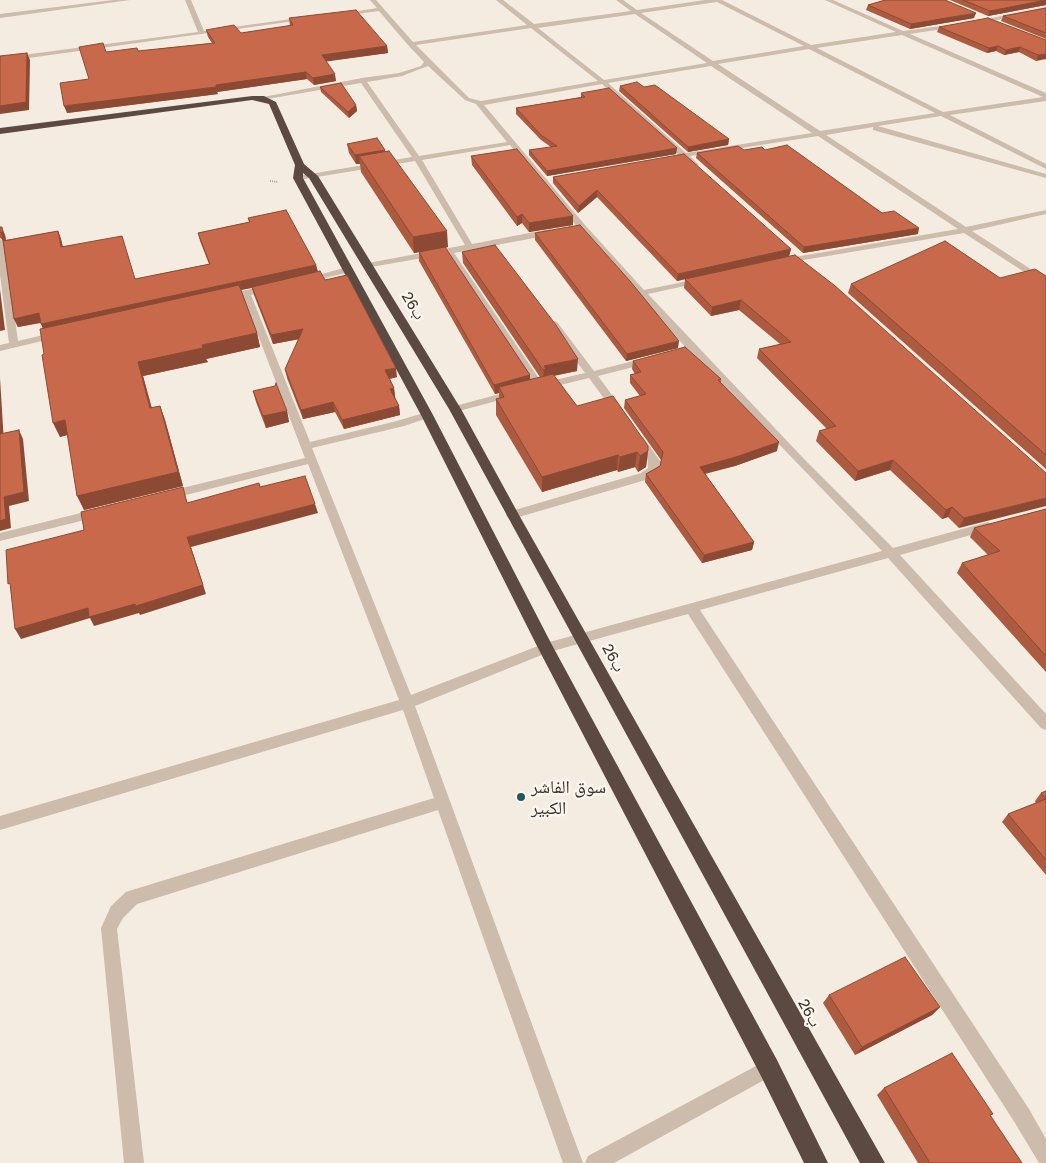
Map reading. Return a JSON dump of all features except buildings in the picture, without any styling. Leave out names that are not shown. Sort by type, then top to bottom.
[{"type":"highway","points":[[0,131],[260,98],[269,101],[273,105],[347,270],[427,415],[546,648],[769,1068],[816,1163]]},
{"type":"highway","name":"26ب","points":[[304,173],[368,266],[456,409],[512,514],[874,1163]]},
{"type":"street","points":[[0,16],[127,0]]},
{"type":"street","points":[[188,0],[202,33]]},
{"type":"street","points":[[373,0],[410,44],[428,62],[467,99],[478,102],[809,47],[906,34],[961,24]]},
{"type":"street","points":[[499,0],[603,82],[699,168]]},
{"type":"street","points":[[619,0],[1046,283]]},
{"type":"street","points":[[410,44],[718,0],[1046,167]]},
{"type":"street","points":[[828,0],[1046,98]]},
{"type":"street","points":[[331,15],[380,9]]},
{"type":"street","points":[[970,23],[1046,9]]},
{"type":"street","points":[[972,13],[1005,26]]},
{"type":"street","points":[[0,60],[311,18]]},
{"type":"street","points":[[260,98],[400,75],[416,71],[428,62]]},
{"type":"street","points":[[362,80],[418,160],[470,247]]},
{"type":"street","points":[[675,157],[1046,98]]},
{"type":"street","points":[[478,102],[512,143],[549,180],[578,227],[641,293],[688,350],[890,552],[1046,724]]},
{"type":"street","points":[[871,126],[1046,176]]},
{"type":"street","points":[[304,173],[418,160],[512,143]]},
{"type":"street","points":[[771,264],[964,230],[1046,212]]},
{"type":"street","points":[[368,266],[470,247],[495,247],[555,231]]},
{"type":"street","points":[[0,242],[14,345]]},
{"type":"street","points":[[449,252],[538,387]]},
{"type":"street","points":[[791,252],[806,265]]},
{"type":"street","points":[[301,280],[347,270]]},
{"type":"street","points":[[641,293],[706,278]]},
{"type":"street","points":[[217,299],[283,284]]},
{"type":"street","points":[[246,293],[407,703],[572,1163]]},
{"type":"street","points":[[512,514],[645,476],[654,470],[654,461],[546,313]]},
{"type":"street","points":[[0,348],[62,334]]},
{"type":"street","points":[[456,409],[656,359]]},
{"type":"street","points":[[160,497],[309,453],[427,415]]},
{"type":"street","points":[[0,538],[113,509]]},
{"type":"street","points":[[0,823],[407,703],[546,648],[1000,523]]},
{"type":"street","points":[[691,607],[1016,1107],[1046,1157]]},
{"type":"street","points":[[134,1163],[108,928],[118,912],[132,898],[443,802]]},
{"type":"street","points":[[595,1163],[769,1068]]},
{"type":"place","name":"سوق الفاشر الكبير","points":[[521,797]]}]
